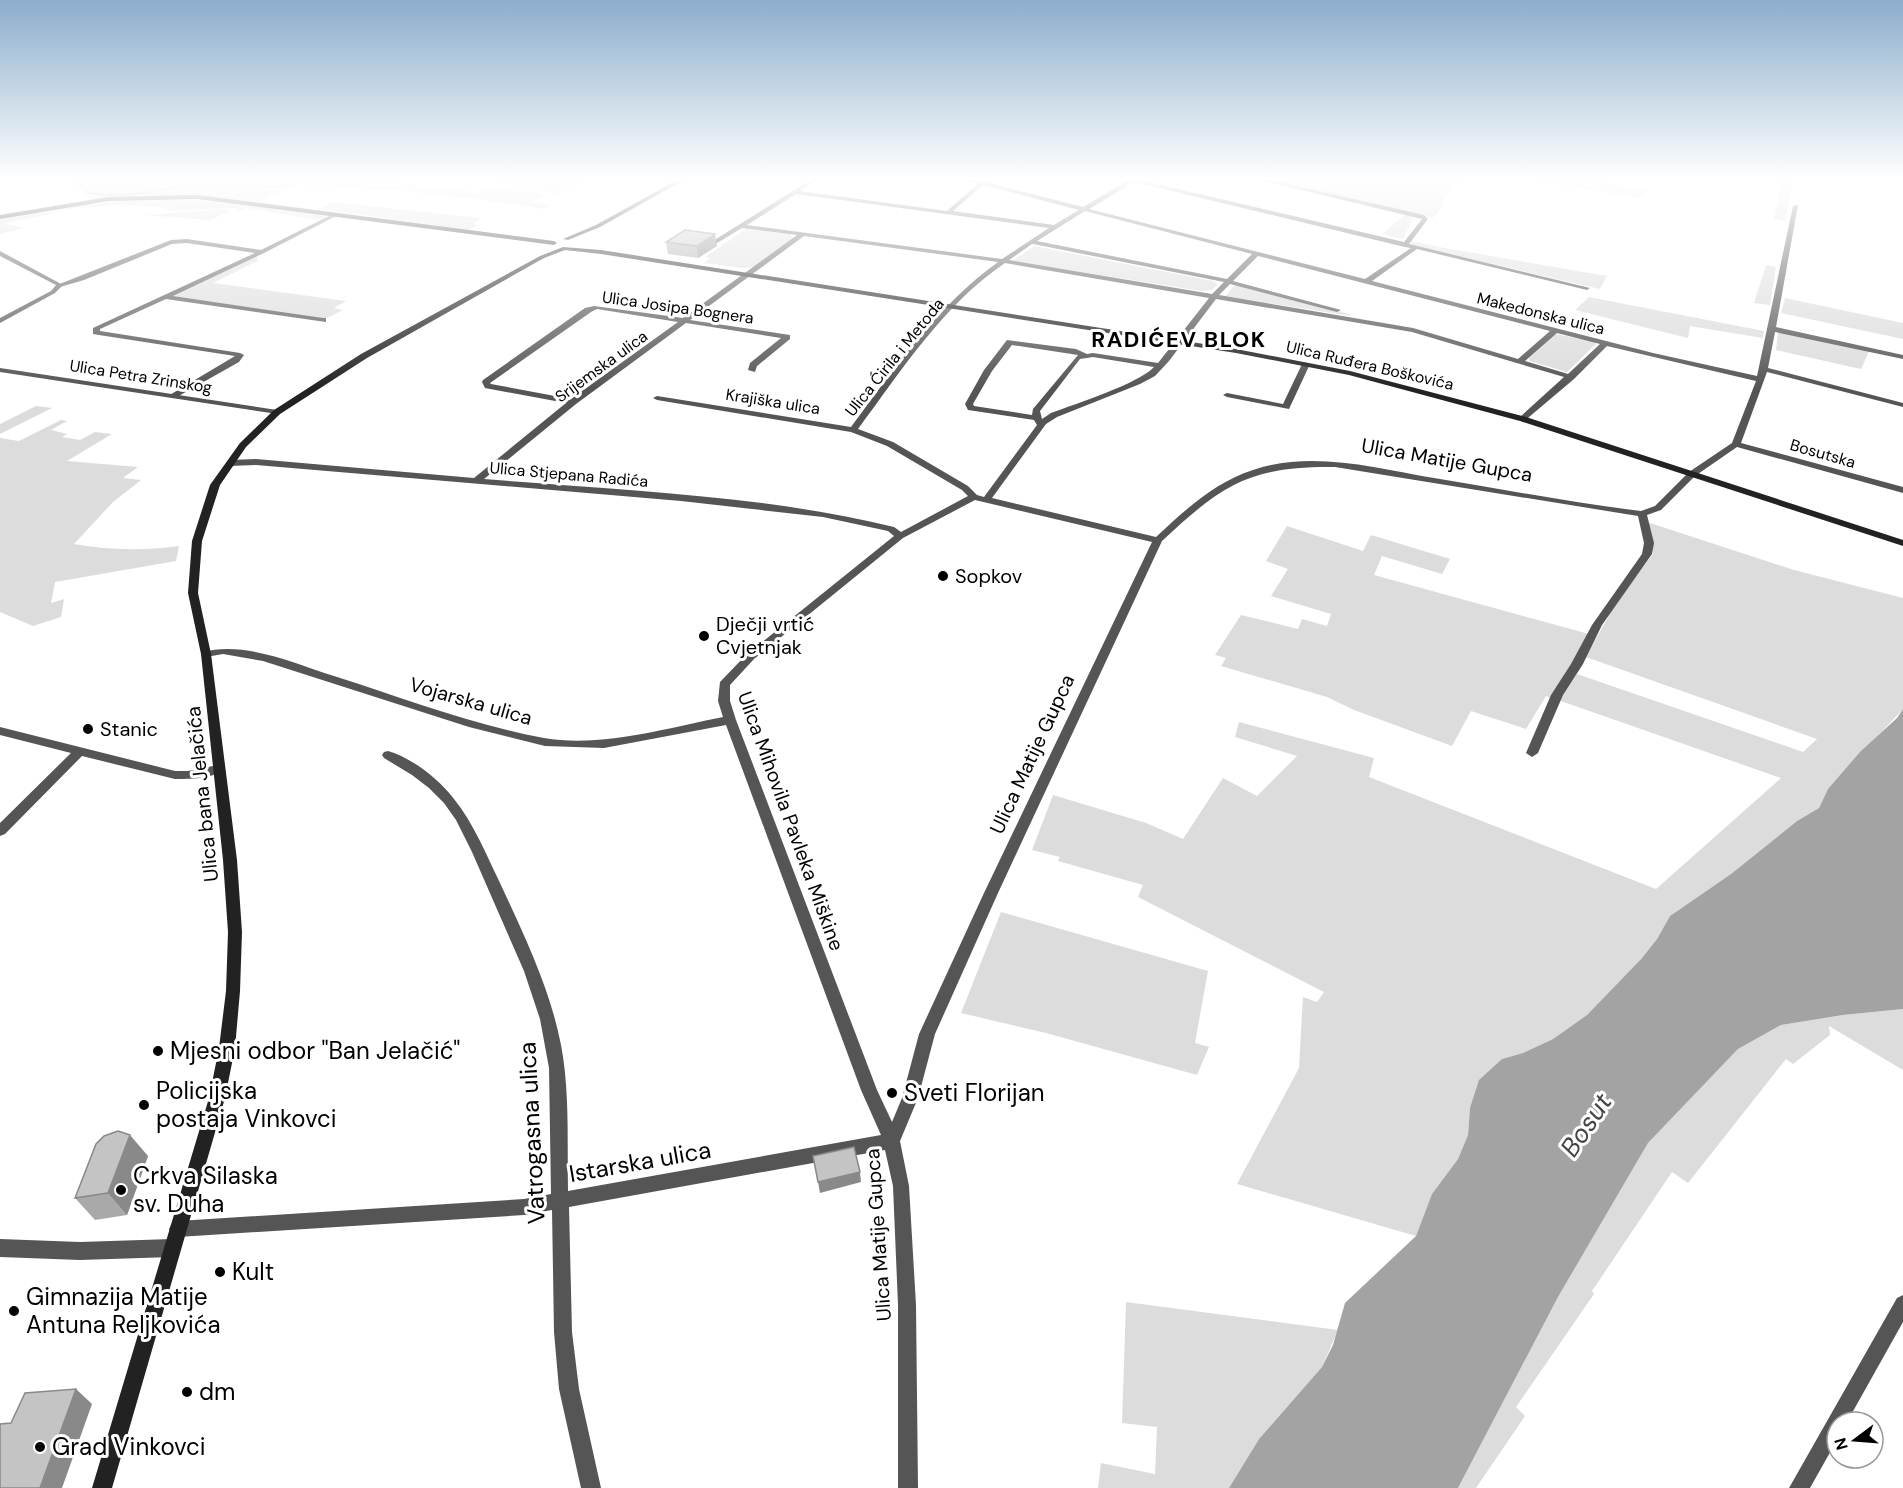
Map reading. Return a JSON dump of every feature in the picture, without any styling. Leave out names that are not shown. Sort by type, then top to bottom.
[{"type":"main road","name":"Ulica bana Jelačića","points":[[542,257],[550,249]]},
{"type":"main road","name":"Ulica bana Jelačića","points":[[102,1488],[217,1098],[227,1048],[233,991],[235,932],[230,860],[206,654],[193,593],[197,541],[216,485],[230,463],[258,429],[277,412],[364,356],[542,257],[564,249]]},
{"type":"main road","name":"Ulica Ruđera Boškovića","points":[[570,249],[601,252],[1179,341],[1306,364],[1433,394],[1523,419],[1903,543]]},
{"type":"main road","name":"Ulica Ruđera Boškovića","points":[[596,249],[601,252]]},
{"type":"street","points":[[0,321],[53,292],[60,285],[153,249]]},
{"type":"street","points":[[245,249],[262,252]]},
{"type":"street","points":[[172,396],[236,360],[240,355],[95,330],[267,249]]},
{"type":"street","name":"Srijemska ulica","points":[[475,481],[573,402],[783,249]]},
{"type":"street","points":[[919,249],[1005,261],[1413,330]]},
{"type":"street","name":"Ulica Ćirila i Metoda","points":[[853,430],[926,333],[951,306],[976,283],[1023,249]]},
{"type":"street","points":[[1066,249],[1227,281],[1413,330],[1571,377]]},
{"type":"street","name":"Makedonska ulica","points":[[1243,249],[1555,331],[1759,379]]},
{"type":"street","points":[[1366,282],[1413,249]]},
{"type":"street","points":[[1421,249],[1587,288]]},
{"type":"street","points":[[1532,753],[1557,695],[1577,664],[1597,625],[1647,554],[1648,543],[1642,514],[1658,507],[1692,474],[1736,444],[1764,369],[1789,249]]},
{"type":"street","points":[[0,253],[60,285]]},
{"type":"street","points":[[1084,355],[1076,351],[1010,342],[988,370],[969,404],[971,408],[1039,421],[1145,378],[1160,366],[1227,281],[1257,253]]},
{"type":"street","points":[[165,297],[322,320]]},
{"type":"street","name":"Ulica Josipa Bognera","points":[[573,402],[488,386],[486,382],[592,308],[603,307],[787,337],[753,365],[752,370]]},
{"type":"street","points":[[1773,329],[1903,357]]},
{"type":"street","points":[[1520,362],[1555,331]]},
{"type":"street","points":[[1523,419],[1606,343]]},
{"type":"street","points":[[1039,421],[1036,411],[1075,360],[1084,355],[1093,354],[1160,366]]},
{"type":"street","points":[[1227,395],[1286,407],[1306,364]]},
{"type":"street","points":[[1764,369],[1903,405]]},
{"type":"street","name":"Ulica Petra Zrinskog","points":[[0,370],[277,412]]},
{"type":"street","name":"Krajiška ulica","points":[[657,398],[853,430],[890,444],[965,488],[974,497]]},
{"type":"street","points":[[987,499],[1039,421]]},
{"type":"street","name":"Bosutska","points":[[1736,444],[1903,490]]},
{"type":"street","name":"Ulica Stjepana Radića","points":[[230,463],[256,462],[681,498],[823,514],[891,529],[900,536]]},
{"type":"street","name":"Ulica Matije Gupca","points":[[908,1488],[908,1305],[901,1186],[892,1141],[910,1098],[927,1034],[1158,540],[1192,508],[1218,488],[1245,475],[1271,467],[1303,463],[1335,464],[1617,512],[1642,514]]},
{"type":"street","points":[[974,497],[1158,540]]},
{"type":"street","name":"Ulica Mihovila Pavleka Miškine","points":[[892,1141],[869,1090],[730,720],[723,691],[724,684],[731,675],[750,657],[900,536],[974,497]]},
{"type":"street","name":"Vojarska ulica","points":[[206,654],[223,651],[265,658],[473,724],[544,742],[604,744],[730,720]]},
{"type":"street","points":[[0,731],[175,775],[188,776],[219,769]]},
{"type":"street","points":[[0,831],[79,752]]},
{"type":"street","name":"Vatrogasna ulica","points":[[388,755],[417,770],[455,808],[466,826],[520,940],[554,1041],[557,1068],[563,1332],[569,1389],[591,1488]]},
{"type":"street","name":"Istarska ulica","points":[[178,1229],[524,1207],[892,1141]]},
{"type":"street","points":[[0,1248],[80,1251],[172,1248]]},
{"type":"street","points":[[1799,1488],[1903,1304]]},
{"type":"shaded area","points":[[716,249],[777,249],[753,267],[744,268],[704,263],[710,258],[705,257]]},
{"type":"shaded area","points":[[1029,249],[1052,249],[1213,281],[1218,284],[1212,290],[1202,291],[1013,261]]},
{"type":"shaded area","points":[[1429,249],[1453,249],[1607,276],[1600,289]]},
{"type":"shaded area","points":[[257,256],[257,261],[213,283],[346,301],[334,308],[343,310],[325,319],[173,296]]},
{"type":"shaded area","points":[[1766,265],[1776,267],[1770,305],[1754,303]]},
{"type":"shaded area","points":[[1238,285],[1351,316],[1225,296],[1234,286]]},
{"type":"shaded area","points":[[1589,297],[1764,331],[1763,338],[1690,326],[1688,338],[1575,310]]},
{"type":"shaded area","points":[[1785,298],[1903,323],[1903,339],[1781,313]]},
{"type":"shaded area","points":[[1778,332],[1869,351],[1861,369],[1776,350]]},
{"type":"shaded area","points":[[1556,334],[1596,344],[1567,372],[1529,361],[1529,358]]},
{"type":"shaded area","points":[[36,406],[52,408],[0,434],[0,424]]},
{"type":"shaded area","points":[[61,420],[67,421],[51,430],[67,434],[62,437],[80,440],[95,432],[112,434],[67,461],[138,467],[123,478],[141,480],[113,502],[74,544],[126,549],[179,546],[176,561],[55,582],[51,603],[64,599],[61,617],[33,626],[0,612],[0,438],[19,441]]},
{"type":"shaded area","points":[[1647,522],[1794,570],[1903,598],[1903,709],[1828,789],[1819,808],[1797,821],[1731,874],[1670,916],[1657,939],[1642,958],[1587,1015],[1553,1039],[1523,1053],[1502,1059],[1470,1108],[1468,1135],[1458,1159],[1432,1194],[1416,1236],[1237,1184],[1299,1068],[1303,997],[1317,1002],[1324,992],[1138,897],[1143,885],[1058,861],[1060,857],[1032,850],[1053,795],[1146,823],[1183,839],[1223,778],[1257,796],[1297,756],[1235,737],[1239,722],[1374,758],[1369,777],[1656,889],[1781,778],[1558,700],[1577,674],[1803,752],[1817,739],[1586,657],[1614,606],[1653,554],[1651,533]]},
{"type":"shaded area","points":[[1287,526],[1363,551],[1371,535],[1450,559],[1442,574],[1382,556],[1374,575],[1589,634],[1579,654],[1550,698],[1546,696],[1526,729],[1471,711],[1452,746],[1354,710],[1327,697],[1221,666],[1226,658],[1215,655],[1241,615],[1298,629],[1302,619],[1327,626],[1331,614],[1271,596],[1288,569],[1266,561]]},
{"type":"shaded area","points":[[1001,912],[1208,971],[1195,1043],[1209,1047],[1197,1075],[1046,1033],[961,1013]]},
{"type":"shaded area","points":[[1903,1009],[1903,1070],[1829,1026],[1830,1035],[1793,1064],[1786,1059],[1688,1183],[1672,1172],[1592,1291],[1594,1294],[1516,1407],[1525,1416],[1476,1488],[1458,1488],[1558,1297],[1648,1143],[1738,1049],[1781,1025],[1843,1015]]},
{"type":"shaded area","points":[[1126,1302],[1338,1330],[1322,1367],[1259,1439],[1229,1488],[1098,1488],[1101,1463],[1155,1474],[1157,1427],[1122,1423]]},
{"type":"water","name":"Bosut","points":[[1903,709],[1903,1009],[1843,1015],[1781,1025],[1738,1049],[1648,1143],[1558,1297],[1458,1488],[1229,1488],[1259,1439],[1322,1367],[1333,1345],[1345,1303],[1416,1236],[1432,1194],[1458,1159],[1468,1135],[1470,1108],[1479,1080],[1502,1059],[1523,1053],[1553,1039],[1587,1015],[1642,958],[1657,939],[1670,916],[1731,874],[1797,821],[1819,808],[1828,789],[1860,752],[1897,718]]},
{"type":"building","points":[[118,1131],[130,1135],[108,1193],[75,1198],[96,1144],[104,1136]]},
{"type":"building","points":[[854,1147],[860,1172],[818,1182],[813,1156]]},
{"type":"building","name":"Grad Vinkovci","points":[[76,1389],[40,1488],[0,1488],[0,1424],[11,1423],[25,1393]]},
{"type":"place","name":"Sopkov","points":[[943,576]]},
{"type":"place","name":"Dječji vrtić Cvjetnjak","points":[[704,636]]},
{"type":"place","name":"Stanic","points":[[88,729]]},
{"type":"place","name":"Mjesni odbor \"Ban Jelačić\"","points":[[158,1051]]},
{"type":"place","name":"Sveti Florijan","points":[[892,1093]]},
{"type":"place","name":"Policijska postaja Vinkovci","points":[[144,1105]]},
{"type":"place","name":"Crkva Silaska sv. Duha","points":[[121,1190]]},
{"type":"place","name":"Kult","points":[[220,1272]]},
{"type":"place","name":"Gimnazija Matije Antuna Reljkovića","points":[[14,1311]]},
{"type":"place","name":"dm","points":[[187,1392]]},
{"type":"place","name":"Grad Vinkovci","points":[[40,1447]]},
{"type":"district","name":"RADIĆEV BLOK","points":[[1179,339]]}]
